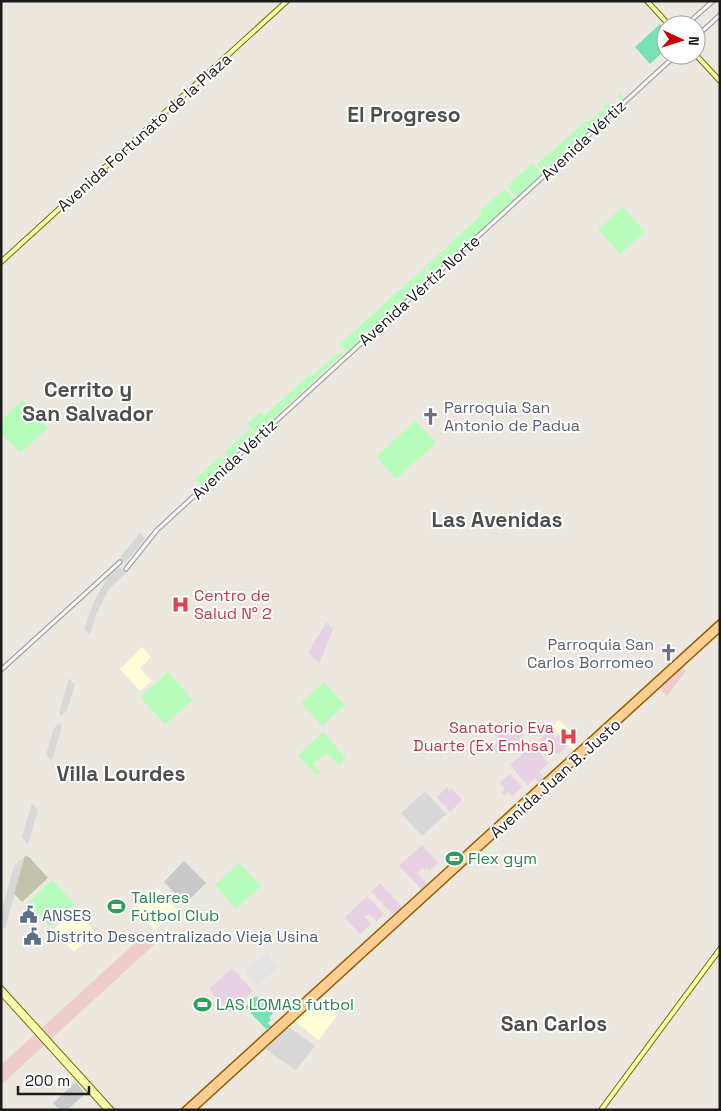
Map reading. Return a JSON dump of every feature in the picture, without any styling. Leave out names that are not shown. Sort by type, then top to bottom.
[{"type":"main road","name":"Avenida Fortunato de la Plaza","points":[[1,262],[287,1]]},
{"type":"main road","points":[[647,1],[660,15]]},
{"type":"main road","points":[[705,65],[720,81]]},
{"type":"main road","name":"Avenida Juan B. Justo","points":[[185,1110],[720,622]]},
{"type":"main road","name":"Avenida Juan B. Justo","points":[[192,1110],[720,628]]},
{"type":"main road","points":[[601,1110],[720,949]]},
{"type":"main road","points":[[1,988],[112,1110]]},
{"type":"main road","points":[[1,994],[107,1110]]},
{"type":"street","points":[[697,15],[713,1]]},
{"type":"street","points":[[706,28],[720,15]]},
{"type":"street","name":"Avenida Vértiz","points":[[490,226],[665,65]]},
{"type":"street","name":"Avenida Vértiz Norte","points":[[349,355],[490,226]]},
{"type":"street","name":"Avenida Vértiz","points":[[126,570],[157,530],[349,355]]},
{"type":"street","points":[[1,670],[120,562]]},
{"type":"shaded area","points":[[140,533],[145,539],[125,563],[120,557]]},
{"type":"shaded area","points":[[120,567],[126,573],[109,589],[96,615],[90,635],[84,629],[95,599],[108,577]]},
{"type":"shaded area","points":[[327,622],[333,629],[319,664],[308,652]]},
{"type":"shaded area","points":[[142,647],[151,657],[140,668],[152,681],[140,691],[120,669]]},
{"type":"shaded area","points":[[681,667],[686,671],[667,696],[659,689]]},
{"type":"shaded area","points":[[69,678],[75,685],[67,710],[61,716],[59,713]]},
{"type":"shaded area","name":"Sanatorio Eva Duarte (Ex Emhsa)","points":[[559,720],[577,738],[572,742],[576,747],[573,750],[552,727]]},
{"type":"shaded area","points":[[511,721],[524,735],[519,740],[523,746],[514,754],[506,746],[498,754],[491,746],[499,739],[492,732],[501,723],[504,727]]},
{"type":"shaded area","points":[[60,723],[62,726],[52,761],[46,754],[54,728]]},
{"type":"shaded area","points":[[549,730],[555,738],[559,735],[568,745],[558,755],[550,747],[545,750],[538,742]]},
{"type":"shaded area","points":[[532,746],[549,763],[539,772],[544,777],[539,782],[535,778],[527,785],[510,765]]},
{"type":"shaded area","points":[[510,774],[522,787],[512,796],[508,792],[504,795],[501,793],[505,789],[500,783]]},
{"type":"shaded area","points":[[447,787],[450,791],[452,789],[462,800],[450,812],[437,797]]},
{"type":"shaded area","points":[[425,791],[446,814],[422,836],[401,813]]},
{"type":"shaded area","points":[[32,803],[38,810],[28,844],[22,837]]},
{"type":"shaded area","points":[[422,845],[438,863],[429,871],[427,868],[424,870],[422,868],[417,873],[427,884],[421,889],[399,866]]},
{"type":"shaded area","points":[[25,856],[5,929],[1,925],[1,913],[14,866]]},
{"type":"shaded area","points":[[25,856],[29,857],[48,878],[22,902],[14,894]]},
{"type":"shaded area","points":[[184,861],[206,883],[185,904],[164,882]]},
{"type":"shaded area","points":[[380,883],[402,907],[393,915],[371,891]]},
{"type":"shaded area","points":[[157,887],[177,910],[155,930],[134,908]]},
{"type":"shaded area","points":[[367,896],[384,914],[377,921],[369,914],[365,917],[371,924],[360,934],[345,918]]},
{"type":"shaded area","points":[[76,910],[96,933],[74,952],[55,928]]},
{"type":"shaded area","points":[[146,933],[156,943],[1,1085],[1,1065]]},
{"type":"shaded area","points":[[267,952],[280,966],[256,986],[244,972]]},
{"type":"shaded area","points":[[232,968],[253,991],[230,1013],[209,989]]},
{"type":"shaded area","points":[[317,1001],[337,1015],[319,1040],[294,1021]]},
{"type":"shaded area","points":[[286,1028],[290,1028],[315,1046],[296,1070],[265,1049]]},
{"type":"shaded area","points":[[76,1082],[85,1094],[67,1110],[60,1110],[53,1103]]},
{"type":"green space","points":[[656,28],[656,58],[650,64],[635,47]]},
{"type":"green space","points":[[619,93],[625,100],[545,173],[537,164],[586,121],[588,122],[604,109],[606,102],[611,107],[620,100],[617,96]]},
{"type":"green space","points":[[533,163],[543,174],[517,198],[507,186]]},
{"type":"green space","points":[[505,189],[515,200],[429,278],[427,265],[482,214],[480,211]]},
{"type":"green space","points":[[623,207],[645,232],[620,254],[598,229]]},
{"type":"green space","points":[[425,267],[426,281],[348,353],[340,344]]},
{"type":"green space","points":[[340,351],[343,354],[256,434],[247,423],[260,412],[264,416],[310,374],[312,376]]},
{"type":"green space","points":[[23,400],[48,428],[20,453],[1,433],[1,420]]},
{"type":"green space","points":[[415,421],[435,441],[435,444],[396,479],[376,457]]},
{"type":"green space","points":[[250,429],[254,436],[229,458],[224,453]]},
{"type":"green space","points":[[221,456],[226,462],[201,485],[195,479]]},
{"type":"green space","points":[[168,672],[193,700],[165,724],[140,697]]},
{"type":"green space","points":[[324,682],[345,705],[322,726],[301,703]]},
{"type":"green space","points":[[323,732],[346,758],[339,765],[327,753],[313,764],[320,773],[317,776],[298,755]]},
{"type":"green space","points":[[239,863],[261,886],[236,909],[215,885]]},
{"type":"green space","points":[[52,880],[74,905],[49,926],[28,903]]},
{"type":"green space","points":[[256,996],[273,1013],[268,1023],[271,1027],[266,1029],[245,1007]]},
{"type":"place","name":"Parroquia San Antonio de Padua","points":[[430,416]]},
{"type":"place","name":"Centro de Salud N° 2","points":[[180,604]]},
{"type":"place","name":"Parroquia San Carlos Borromeo","points":[[668,653]]},
{"type":"place","name":"Sanatorio Eva Duarte (Ex Emhsa)","points":[[568,736]]},
{"type":"place","name":"Flex gym","points":[[454,858]]},
{"type":"place","name":"Talleres Fútbol Club","points":[[117,906]]},
{"type":"place","name":"ANSES","points":[[28,915]]},
{"type":"place","name":"Distrito Descentralizado Vieja Usina","points":[[32,936]]},
{"type":"place","name":"LAS LOMAS futbol","points":[[202,1004]]},
{"type":"district","name":"El Progreso","points":[[404,115]]},
{"type":"district","name":"Cerrito y San Salvador","points":[[88,402]]},
{"type":"district","name":"Las Avenidas","points":[[497,520]]},
{"type":"district","name":"Villa Lourdes","points":[[121,774]]},
{"type":"district","name":"San Carlos","points":[[554,1024]]}]
